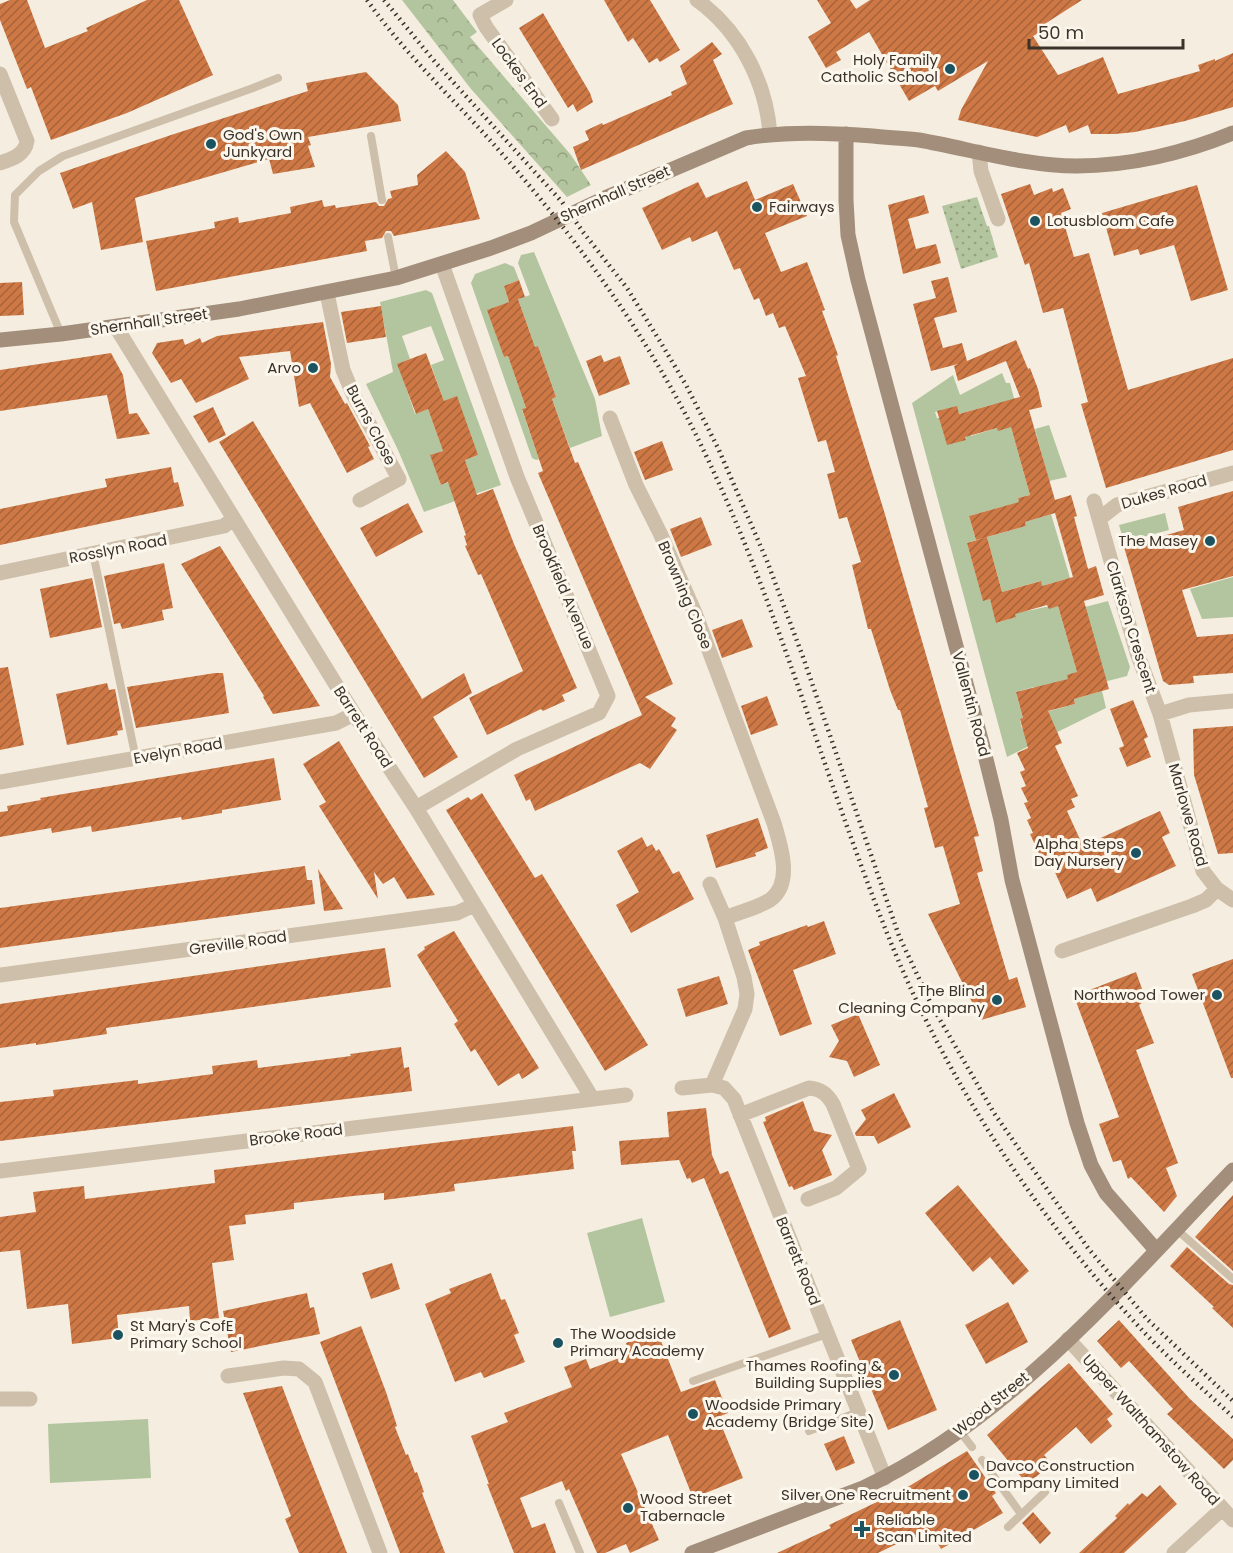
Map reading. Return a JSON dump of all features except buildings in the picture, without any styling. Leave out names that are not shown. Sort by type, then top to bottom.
[{"type":"street","name":"Lockes End","points":[[506,0],[480,15],[486,27],[552,119]]},
{"type":"street","points":[[697,0],[710,9],[749,58],[762,88],[770,134]]},
{"type":"street","points":[[0,75],[27,141],[18,157],[0,163]]},
{"type":"street","name":"Shernhall Street","points":[[0,340],[116,327],[239,309],[396,278],[531,233],[600,200],[746,138],[770,134],[846,134],[916,140],[1044,164],[1076,166],[1121,163],[1204,145],[1233,133]]},
{"type":"street","name":"Vallentin Road","points":[[846,134],[848,235],[858,280],[983,747],[1001,820],[1012,880],[1077,1123],[1091,1165],[1106,1193],[1156,1250]]},
{"type":"street","points":[[979,152],[981,171],[998,219]]},
{"type":"street","name":"Brookfield Avenue","points":[[416,808],[517,749],[599,713],[609,696],[517,477],[442,264]]},
{"type":"street","name":"Burns Close","points":[[327,292],[343,370],[399,479],[360,500]]},
{"type":"street","name":"Barrett Road","points":[[116,327],[354,714],[416,808],[592,1098]]},
{"type":"street","name":"Browning Close","points":[[610,418],[636,485],[695,613],[774,823],[781,849],[783,866],[781,883],[776,894],[770,900],[725,918]]},
{"type":"street","name":"Dukes Road","points":[[1099,519],[1117,505],[1233,473]]},
{"type":"street","name":"Clarkson Crescent","points":[[1094,501],[1137,653],[1160,714]]},
{"type":"street","name":"Rosslyn Road","points":[[0,573],[224,526],[233,519]]},
{"type":"street","points":[[1160,714],[1189,705],[1233,701]]},
{"type":"street","name":"Evelyn Road","points":[[0,782],[336,723],[354,714]]},
{"type":"street","name":"Marlowe Road","points":[[1160,714],[1203,871],[1216,889]]},
{"type":"street","points":[[682,1088],[712,1085],[745,1010],[747,994],[744,977],[725,918],[710,884]]},
{"type":"street","points":[[1062,951],[1192,906],[1206,900],[1216,889],[1233,900]]},
{"type":"street","name":"Greville Road","points":[[0,975],[457,913],[474,905]]},
{"type":"street","name":"Barrett Road","points":[[712,1085],[724,1088],[734,1100],[885,1478]]},
{"type":"street","points":[[740,1115],[809,1088],[818,1088],[827,1094],[859,1169],[836,1188],[808,1199]]},
{"type":"street","points":[[592,1098],[626,1095]]},
{"type":"street","name":"Brooke Road","points":[[0,1171],[592,1098]]},
{"type":"street","name":"Wood Street","points":[[693,1553],[885,1478],[936,1448],[996,1402],[1068,1339],[1116,1293],[1233,1170]]},
{"type":"street","name":"Upper Walthamstow Road","points":[[1068,1339],[1233,1520]]},
{"type":"street","points":[[228,1376],[284,1368],[299,1369],[315,1382],[380,1553]]},
{"type":"street","points":[[0,1399],[30,1398]]},
{"type":"street","points":[[1174,1553],[1222,1509]]},
{"type":"lane","points":[[61,334],[14,222],[15,195],[39,171],[63,156],[278,78]]},
{"type":"lane","points":[[371,136],[382,200]]},
{"type":"lane","points":[[388,237],[396,278]]},
{"type":"lane","points":[[93,554],[136,759]]},
{"type":"lane","points":[[1176,1229],[1233,1279]]},
{"type":"lane","points":[[693,1381],[827,1334]]},
{"type":"lane","points":[[809,1431],[858,1412]]},
{"type":"lane","points":[[959,1430],[972,1447]]},
{"type":"lane","points":[[982,1460],[1022,1514]]},
{"type":"lane","points":[[1008,1527],[1045,1492]]},
{"type":"lane","points":[[559,1503],[580,1553]]},
{"type":"green space","points":[[402,0],[453,0],[477,32],[470,37],[571,155],[591,185],[567,197],[471,89]]},
{"type":"green space","points":[[977,197],[998,257],[961,269],[942,206]]},
{"type":"green space","points":[[534,252],[595,399],[602,436],[570,448],[552,399],[556,397],[518,299],[530,295],[518,263],[521,255]]},
{"type":"green space","points":[[505,263],[514,267],[519,280],[504,286],[509,302],[488,310],[504,357],[508,356],[526,408],[522,410],[539,459],[536,460],[532,458],[471,283],[475,274]]},
{"type":"green space","points":[[426,290],[432,293],[501,485],[424,512],[398,450],[366,384],[393,372],[380,302]],"holes":[[[431,326],[444,360],[431,365],[444,401],[478,455],[465,460],[470,474],[441,485],[431,455],[443,451],[428,409],[415,414],[398,364],[410,359],[402,336]]]},
{"type":"green space","points":[[1002,373],[1006,383],[1010,383],[1015,402],[991,405],[959,414],[946,409],[935,412],[937,418],[966,440],[965,435],[970,434],[971,436],[997,428],[1011,427],[1030,495],[1018,498],[1020,502],[969,516],[976,540],[967,543],[983,600],[990,599],[997,623],[1015,617],[1014,610],[1025,611],[1058,606],[1077,672],[1068,679],[1035,691],[1034,687],[1016,692],[1023,718],[1020,720],[1022,729],[1035,715],[1075,704],[1074,699],[1102,691],[1106,708],[1007,757],[912,403],[953,375],[960,395]]},
{"type":"green space","points":[[1049,425],[1067,477],[1049,481],[1035,429]]},
{"type":"green space","points":[[1165,513],[1169,530],[1124,542],[1119,525]]},
{"type":"green space","points":[[1051,514],[1070,578],[1042,586],[1040,581],[1002,592],[987,537],[1026,526],[1025,522]]},
{"type":"green space","points":[[1233,577],[1233,617],[1202,619],[1190,589]]},
{"type":"green space","points":[[1108,601],[1130,667],[1127,676],[1100,683],[1085,607]]},
{"type":"green space","points":[[642,1218],[665,1302],[610,1317],[587,1233]]},
{"type":"green space","points":[[148,1419],[151,1478],[50,1483],[48,1424]]},
{"type":"railway","points":[[367,0],[410,54],[518,172],[572,239],[623,310],[689,421],[719,483],[771,610],[862,869],[887,933],[936,1040],[996,1143],[1065,1240],[1102,1285],[1141,1329],[1233,1417]]},
{"type":"railway","points":[[384,0],[435,62],[562,202],[627,288],[661,343],[686,385],[718,448],[767,561],[803,657],[899,936],[932,1006],[994,1113],[1088,1248],[1147,1319],[1233,1401]]},
{"type":"place","name":"Holy Family Catholic School","points":[[950,69]]},
{"type":"place","name":"God's Own Junkyard","points":[[211,144]]},
{"type":"place","name":"Fairways","points":[[757,207]]},
{"type":"place","name":"Lotusbloom Cafe","points":[[1035,221]]},
{"type":"place","name":"Arvo","points":[[313,368]]},
{"type":"place","name":"The Masey","points":[[1210,541]]},
{"type":"place","name":"Alpha Steps Day Nursery","points":[[1136,853]]},
{"type":"place","name":"Northwood Tower","points":[[1217,995]]},
{"type":"place","name":"The Blind Cleaning Company","points":[[997,1000]]},
{"type":"place","name":"St Mary's CofE Primary School","points":[[118,1335]]},
{"type":"place","name":"The Woodside Primary Academy","points":[[558,1343]]},
{"type":"place","name":"Thames Roofing & Building Supplies","points":[[894,1375]]},
{"type":"place","name":"Woodside Primary Academy (Bridge Site)","points":[[693,1414]]},
{"type":"place","name":"Davco Construction Company Limited","points":[[974,1475]]},
{"type":"place","name":"Silver One Recruitment","points":[[963,1495]]},
{"type":"place","name":"Wood Street Tabernacle","points":[[628,1508]]},
{"type":"place","name":"Reliable Scan Limited","points":[[862,1529]]}]
